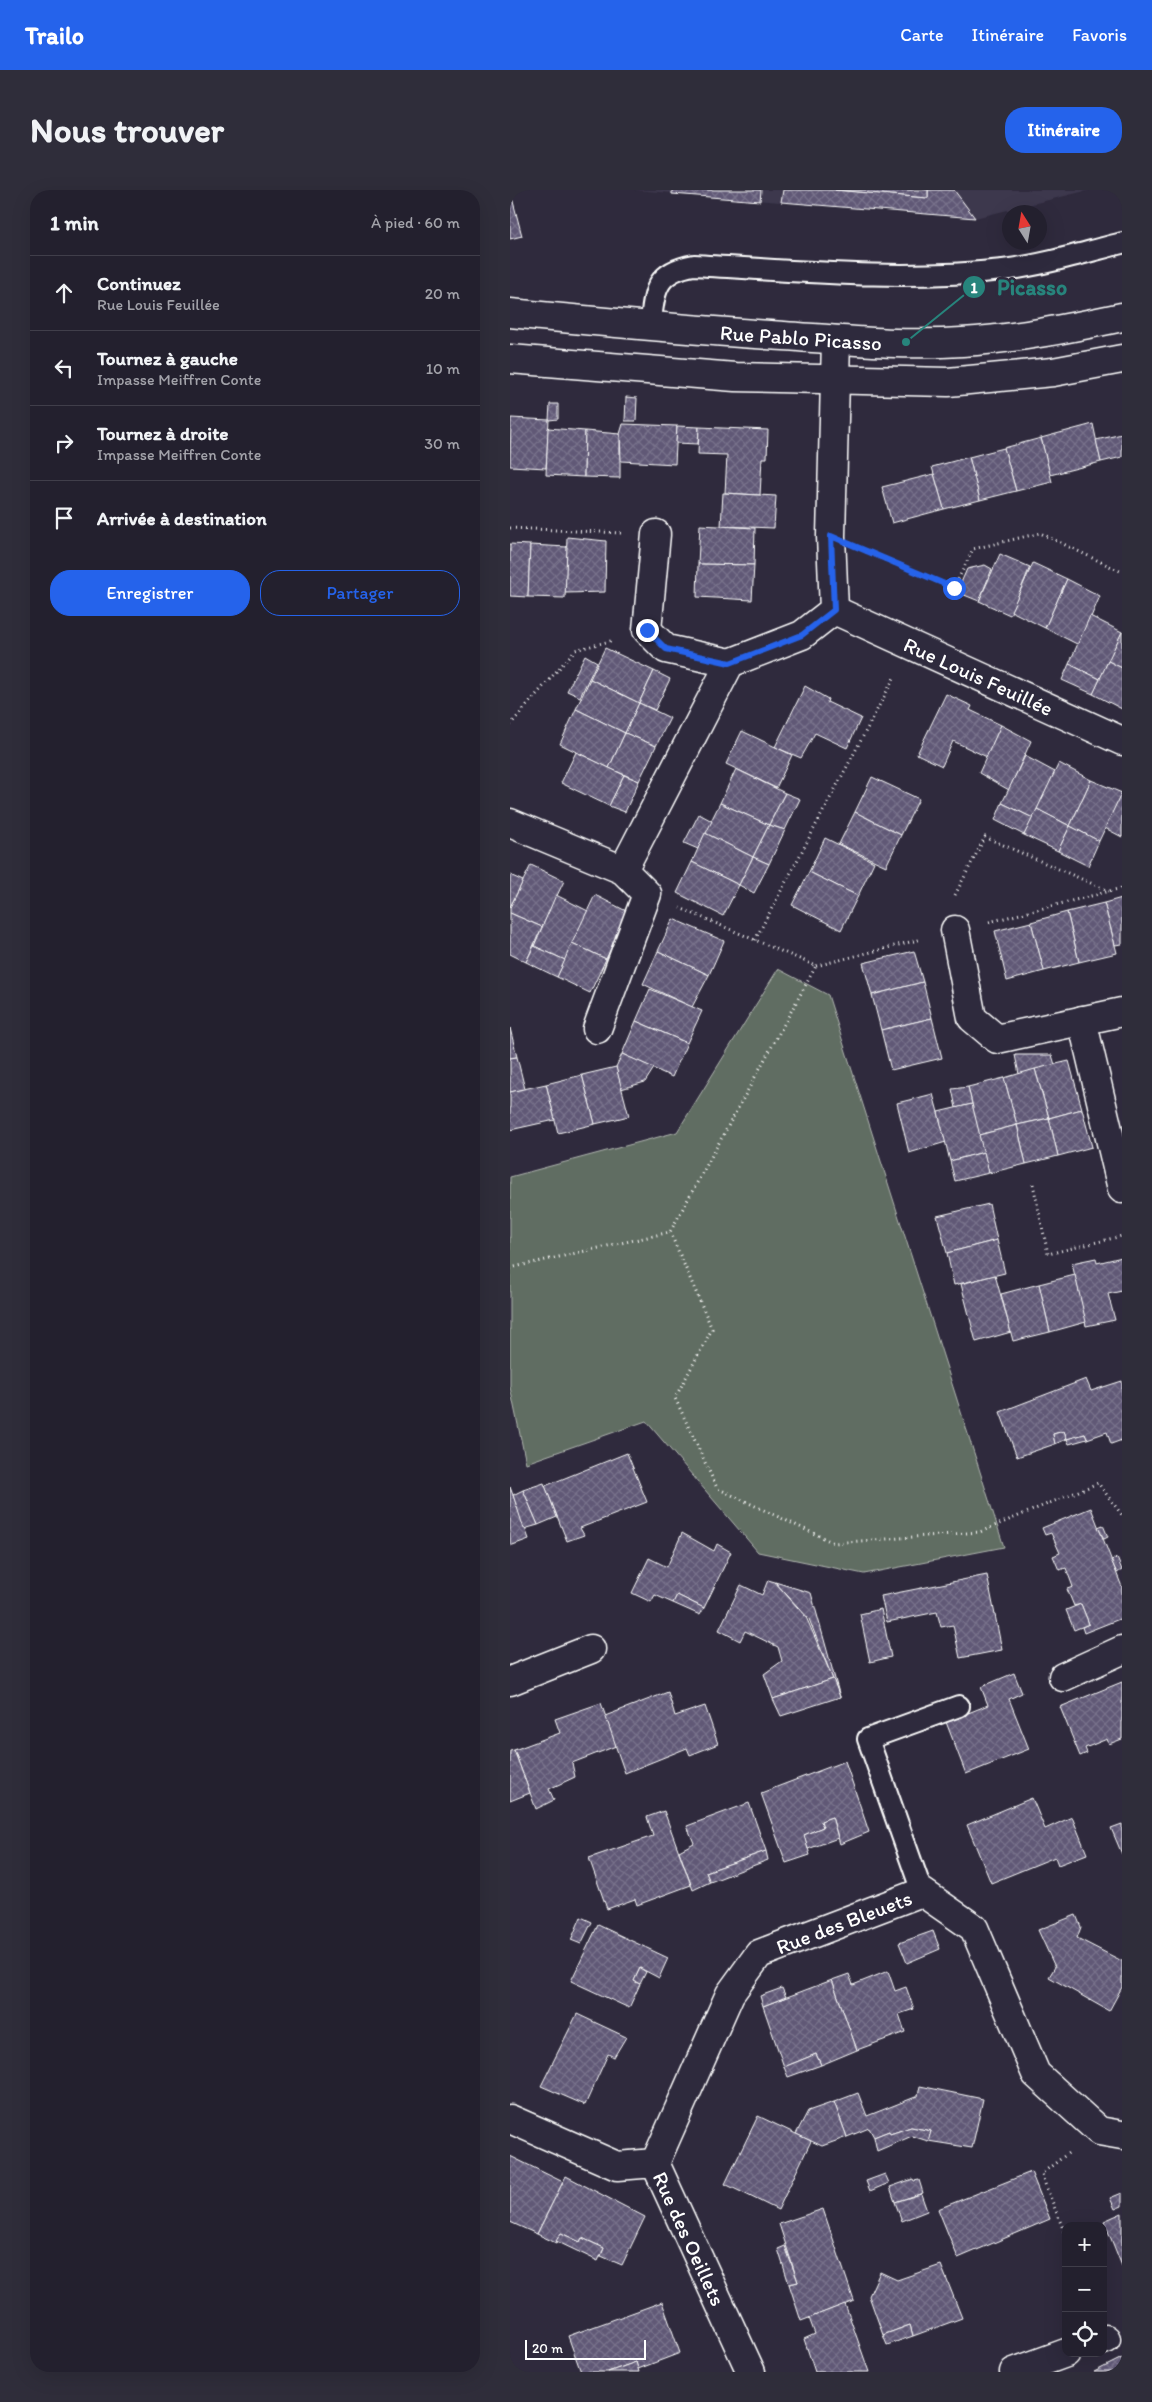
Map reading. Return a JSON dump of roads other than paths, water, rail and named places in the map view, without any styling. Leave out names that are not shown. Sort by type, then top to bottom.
[{"type":"street","name":"Rue Pablo Picasso","points":[[510,313],[650,327],[836,340],[962,342],[1068,328],[1122,317]]},
{"type":"street","points":[[656,534],[647,630],[666,649],[730,663],[802,635],[834,610],[831,536],[836,340]]},
{"type":"street","name":"Rue Pablo Picasso","points":[[510,358],[735,377],[948,382],[1053,372],[1122,359]]},
{"type":"street","name":"Rue Louis Feuillée","points":[[834,610],[1122,742]]},
{"type":"street","points":[[623,870],[730,663]]},
{"type":"street","points":[[510,823],[623,870],[647,894],[597,1029]]},
{"type":"street","points":[[955,930],[972,1018],[998,1039],[1122,1012]]},
{"type":"street","points":[[1082,1020],[1122,1189]]},
{"type":"street","points":[[510,1681],[591,1649]]},
{"type":"street","points":[[1062,1677],[1122,1650]]},
{"type":"street","name":"Rue des Bleuets","points":[[655,2163],[730,1994],[759,1954],[922,1892],[974,1928],[1036,2074],[1110,2133]]},
{"type":"street","name":"Rue des Oeillets","points":[[510,2118],[617,2166],[655,2163],[750,2372]]},
{"type":"street","points":[[1014,2372],[1062,2354]]},
{"type":"lane","points":[[650,327],[656,286],[664,276],[678,268],[694,264],[863,274],[935,275],[1004,269],[1058,260],[1122,243]]},
{"type":"lane","points":[[922,1892],[868,1739],[959,1706]]},
{"type":"place","name":"Picasso","points":[[906,342]]}]
